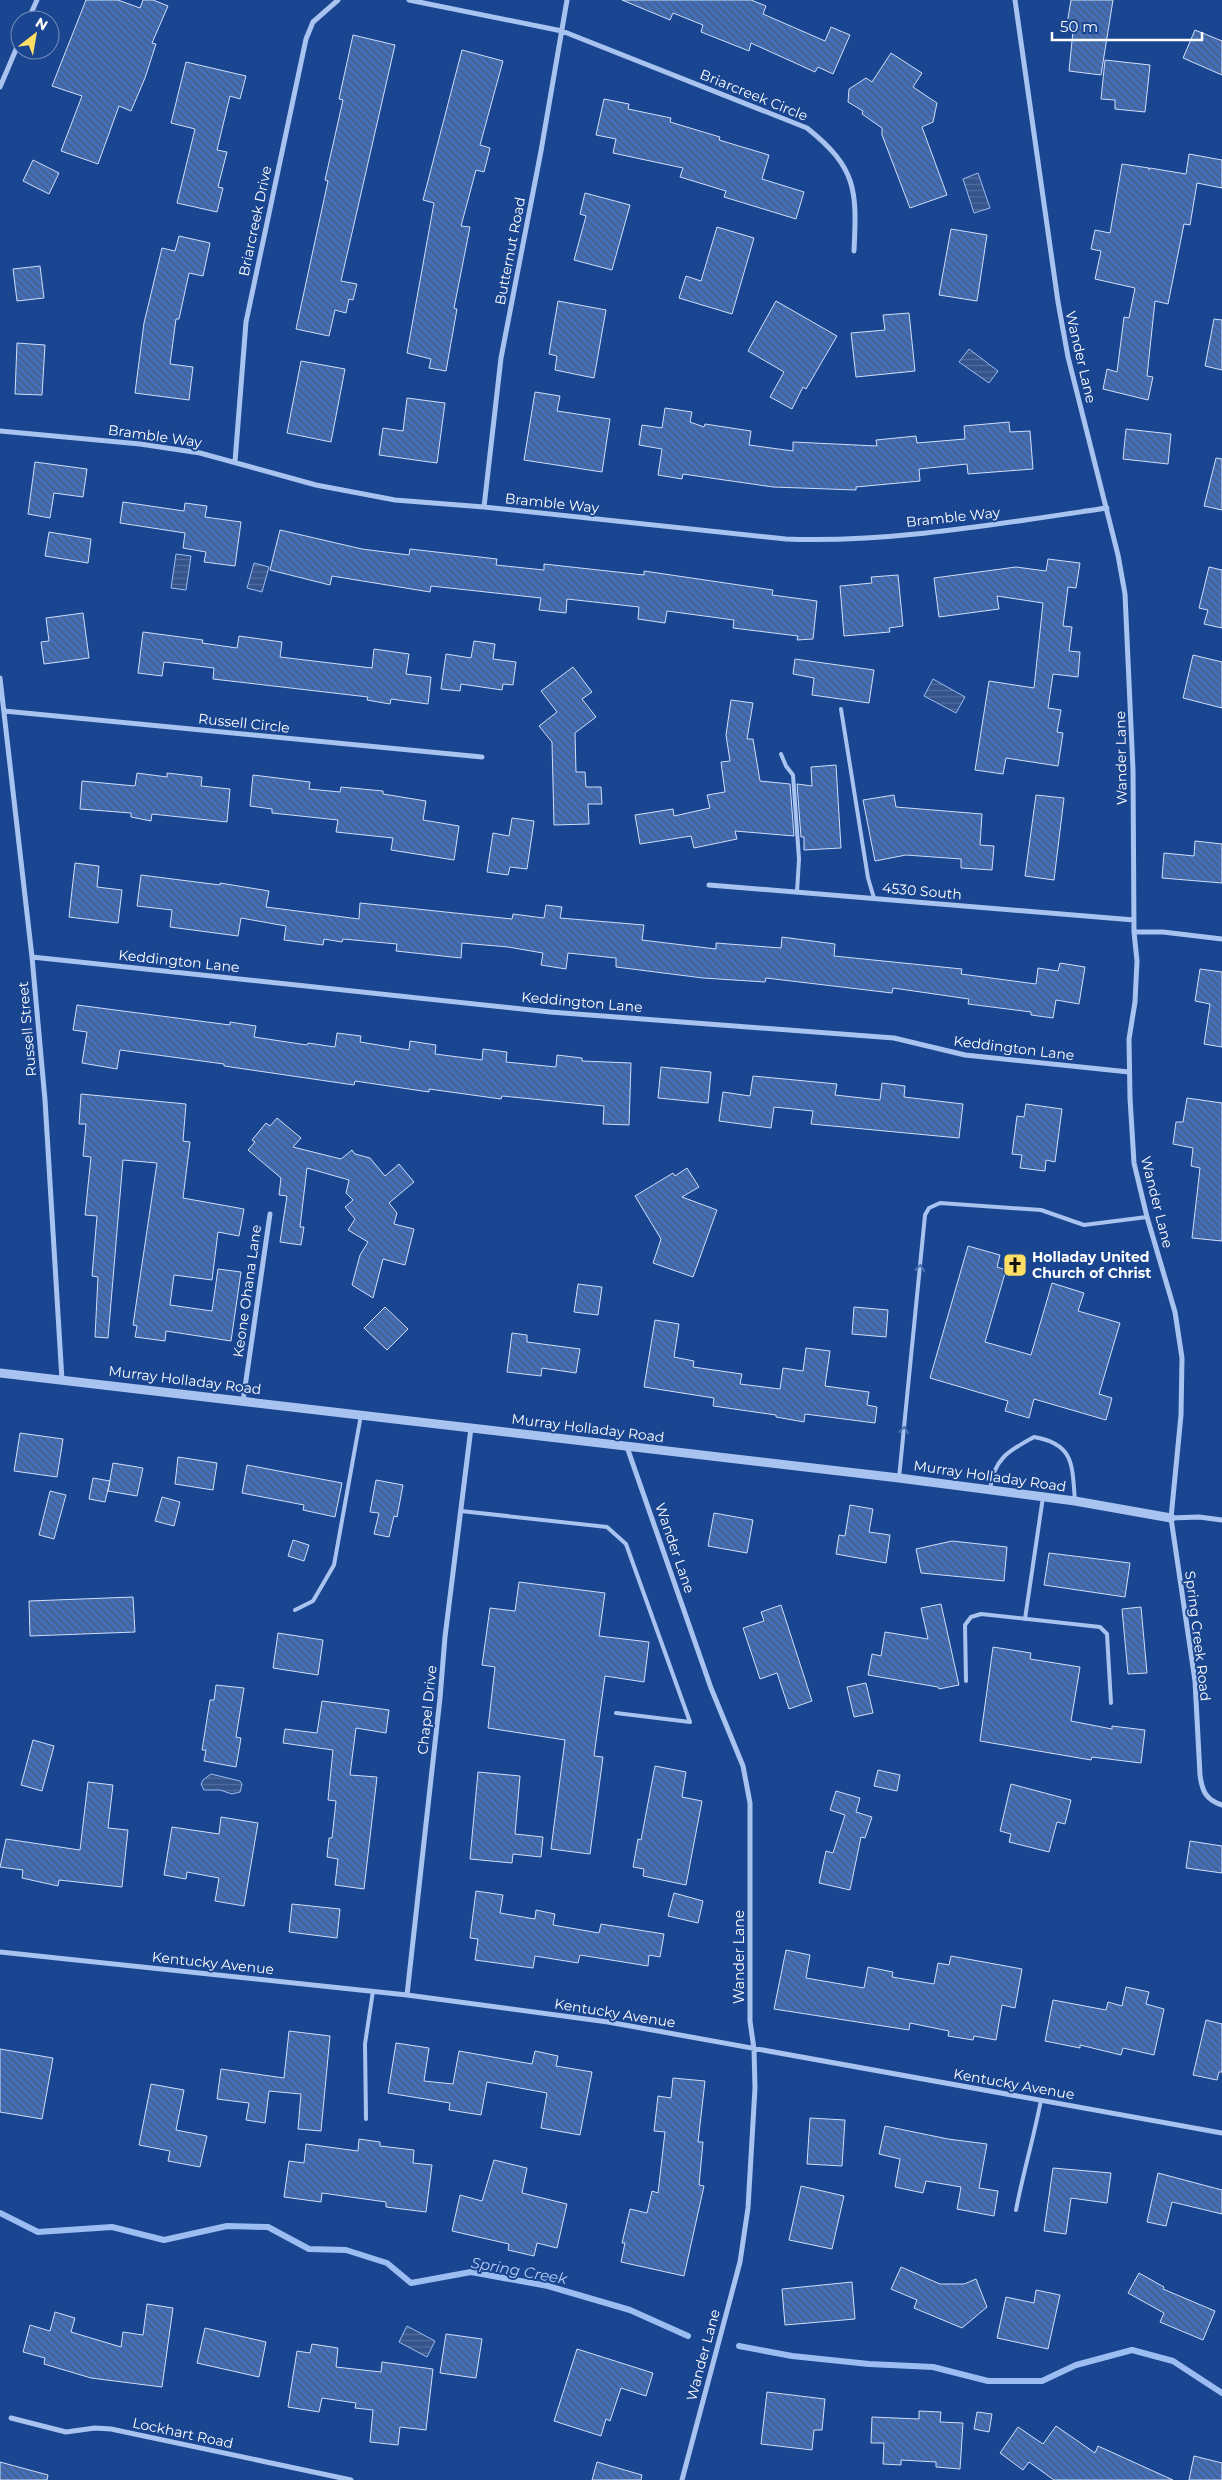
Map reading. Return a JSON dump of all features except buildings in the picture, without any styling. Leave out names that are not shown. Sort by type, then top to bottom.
[{"type":"street","name":"Briarcreek Drive","points":[[234,462],[246,322],[306,39],[313,22],[338,0]]},
{"type":"street","points":[[409,0],[562,31]]},
{"type":"street","name":"Butternut Road","points":[[484,507],[501,358],[541,151],[567,0]]},
{"type":"street","name":"Wander Lane","points":[[1015,0],[1058,302],[1068,356],[1118,555],[1128,621],[1134,770],[1134,932],[1136,982],[1129,1039],[1129,1072],[1134,1163],[1147,1217],[1175,1312],[1182,1358],[1181,1415],[1171,1518]]},
{"type":"street","name":"Briarcreek Circle","points":[[562,31],[807,128],[827,144],[842,163],[853,187],[856,204],[854,251]]},
{"type":"street","points":[[0,87],[11,60]]},
{"type":"street","name":"Bramble Way","points":[[0,431],[140,444],[200,453],[316,485],[395,500],[484,507],[721,533],[823,540],[960,529],[1107,508]]},
{"type":"street","name":"Russell Street","points":[[0,678],[32,957],[45,1100],[62,1380]]},
{"type":"street","name":"Russell Circle","points":[[4,711],[482,757]]},
{"type":"street","name":"4530 South","points":[[709,885],[1134,920]]},
{"type":"street","points":[[1134,932],[1163,932],[1222,938]]},
{"type":"street","name":"Keddington Lane","points":[[32,957],[550,1012],[894,1038],[964,1055],[1129,1072]]},
{"type":"street","name":"Keone Ohana Lane","points":[[242,1401],[270,1214]]},
{"type":"street","name":"Murray Holladay Road","points":[[0,1372],[899,1478],[1075,1501],[1171,1518]]},
{"type":"street","name":"Chapel Drive","points":[[407,1995],[439,1708],[445,1637],[471,1428]]},
{"type":"street","name":"Wander Lane","points":[[627,1447],[712,1688],[743,1766],[750,1803],[750,2021],[754,2049],[755,2088],[748,2208],[740,2262],[682,2480]]},
{"type":"street","points":[[1171,1518],[1199,1517],[1222,1520]]},
{"type":"street","name":"Spring Creek Road","points":[[1171,1518],[1195,1681],[1202,1790],[1209,1800],[1222,1805]]},
{"type":"street","name":"Kentucky Avenue","points":[[0,1952],[373,1991],[608,2022],[1222,2132]]},
{"type":"street","name":"Lockhart Road","points":[[11,2418],[66,2432],[95,2428],[111,2429],[351,2480]]},
{"type":"lane","points":[[841,709],[868,878],[874,898]]},
{"type":"lane","points":[[781,754],[793,776],[799,860],[797,892]]},
{"type":"lane","points":[[899,1478],[925,1214],[929,1208],[940,1203],[1041,1210],[1084,1225],[1147,1217]]},
{"type":"lane","points":[[295,1610],[313,1601],[334,1565],[361,1415]]},
{"type":"lane","points":[[990,1490],[992,1474],[1000,1460],[1034,1437],[1050,1440],[1065,1450],[1072,1464],[1075,1501]]},
{"type":"lane","points":[[1025,1619],[1043,1497]]},
{"type":"lane","points":[[461,1511],[607,1527],[626,1544],[690,1722],[616,1714]]},
{"type":"lane","points":[[966,1681],[965,1625],[971,1617],[981,1614],[1100,1627],[1106,1631],[1111,1703]]},
{"type":"lane","points":[[366,2119],[365,2044],[373,1991]]},
{"type":"lane","points":[[1016,2210],[1025,2161],[1035,2132],[1041,2100]]},
{"type":"water","points":[[978,173],[990,208],[974,213],[963,179]]},
{"type":"water","points":[[969,349],[998,371],[989,383],[959,362]]},
{"type":"water","points":[[176,554],[191,556],[186,590],[171,588]]},
{"type":"water","points":[[254,563],[269,567],[262,592],[247,588]]},
{"type":"water","points":[[933,679],[965,697],[956,713],[924,696]]},
{"type":"water","points":[[211,1774],[240,1781],[242,1784],[240,1792],[232,1794],[220,1790],[204,1790],[201,1784]]},
{"type":"water","points":[[407,2326],[435,2341],[427,2357],[399,2342]]},
{"type":"waterway","name":"Spring Creek","points":[[0,2213],[38,2232],[112,2227],[164,2240],[227,2226],[268,2227],[309,2249],[346,2250],[387,2263],[411,2283],[471,2272],[548,2286],[630,2310],[688,2336]]},
{"type":"waterway","name":"Spring Creek","points":[[739,2346],[792,2356],[869,2364],[933,2367],[988,2381],[1042,2381],[1076,2365],[1132,2350],[1173,2361],[1222,2393]]},
{"type":"place","name":"Holladay United Church of Christ","points":[[1015,1265]]}]
